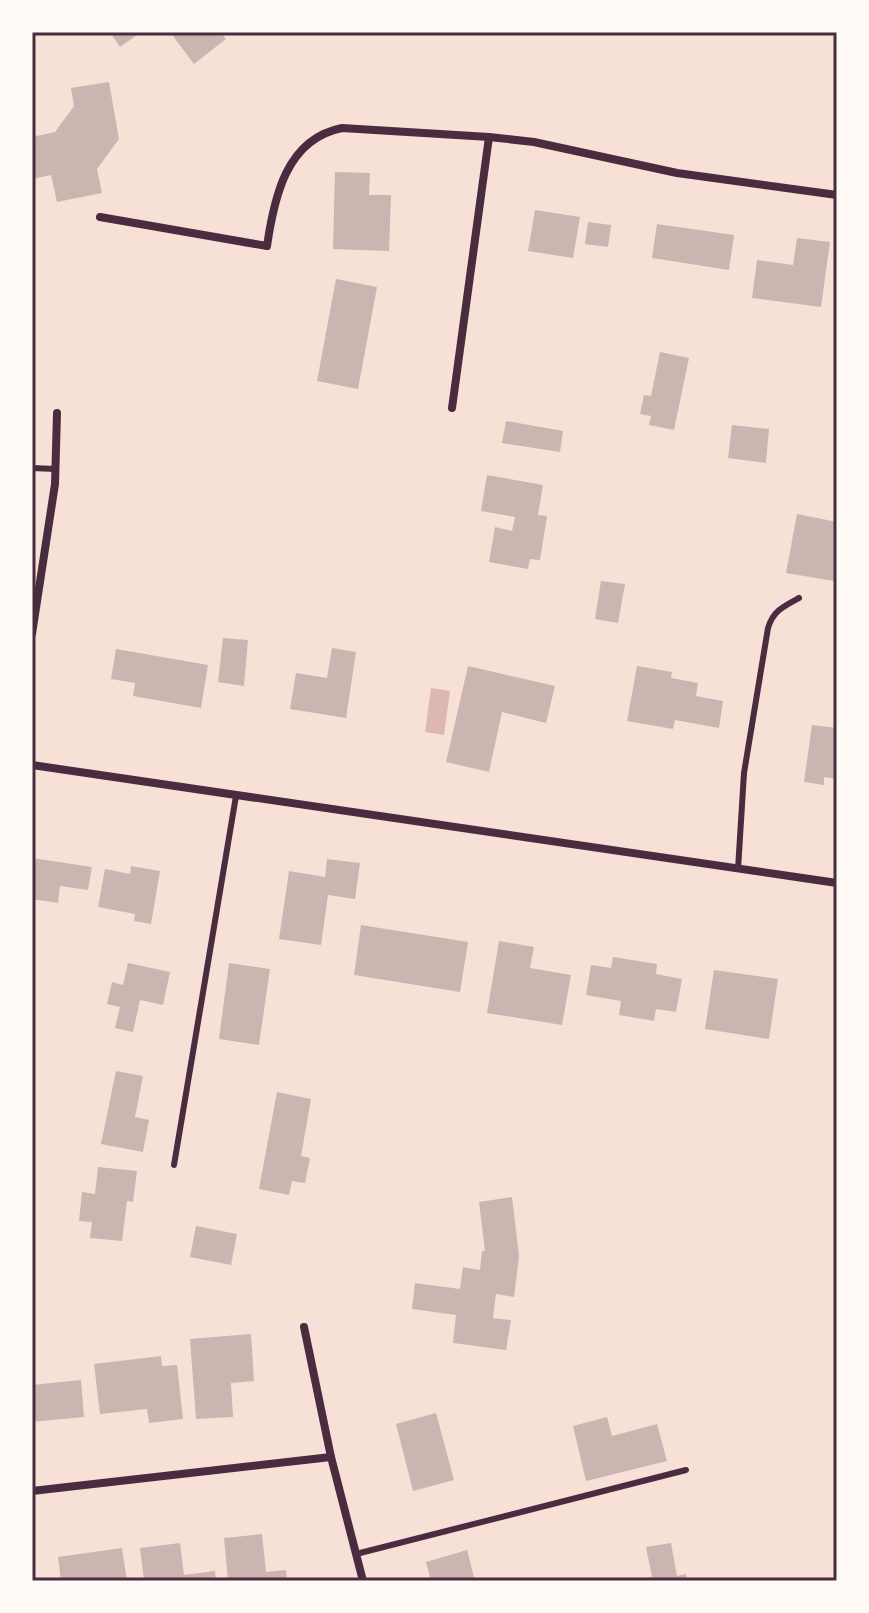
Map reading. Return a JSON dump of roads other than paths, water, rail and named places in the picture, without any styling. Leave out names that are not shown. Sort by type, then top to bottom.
[{"type":"street","points":[[100,217],[267,246],[280,184],[290,165],[321,134],[342,128],[489,137],[550,145],[677,173],[837,195]]},
{"type":"street","points":[[452,408],[489,137]]},
{"type":"street","points":[[32,634],[55,469],[57,413]]},
{"type":"street","points":[[32,765],[837,883]]},
{"type":"street","points":[[304,1327],[331,1457],[363,1581]]},
{"type":"street","points":[[32,1491],[331,1457]]},
{"type":"lane","points":[[32,468],[55,469]]},
{"type":"lane","points":[[738,869],[744,773],[768,628],[778,610],[799,598]]},
{"type":"lane","points":[[174,1165],[236,796]]},
{"type":"lane","points":[[356,1554],[686,1470]]}]
